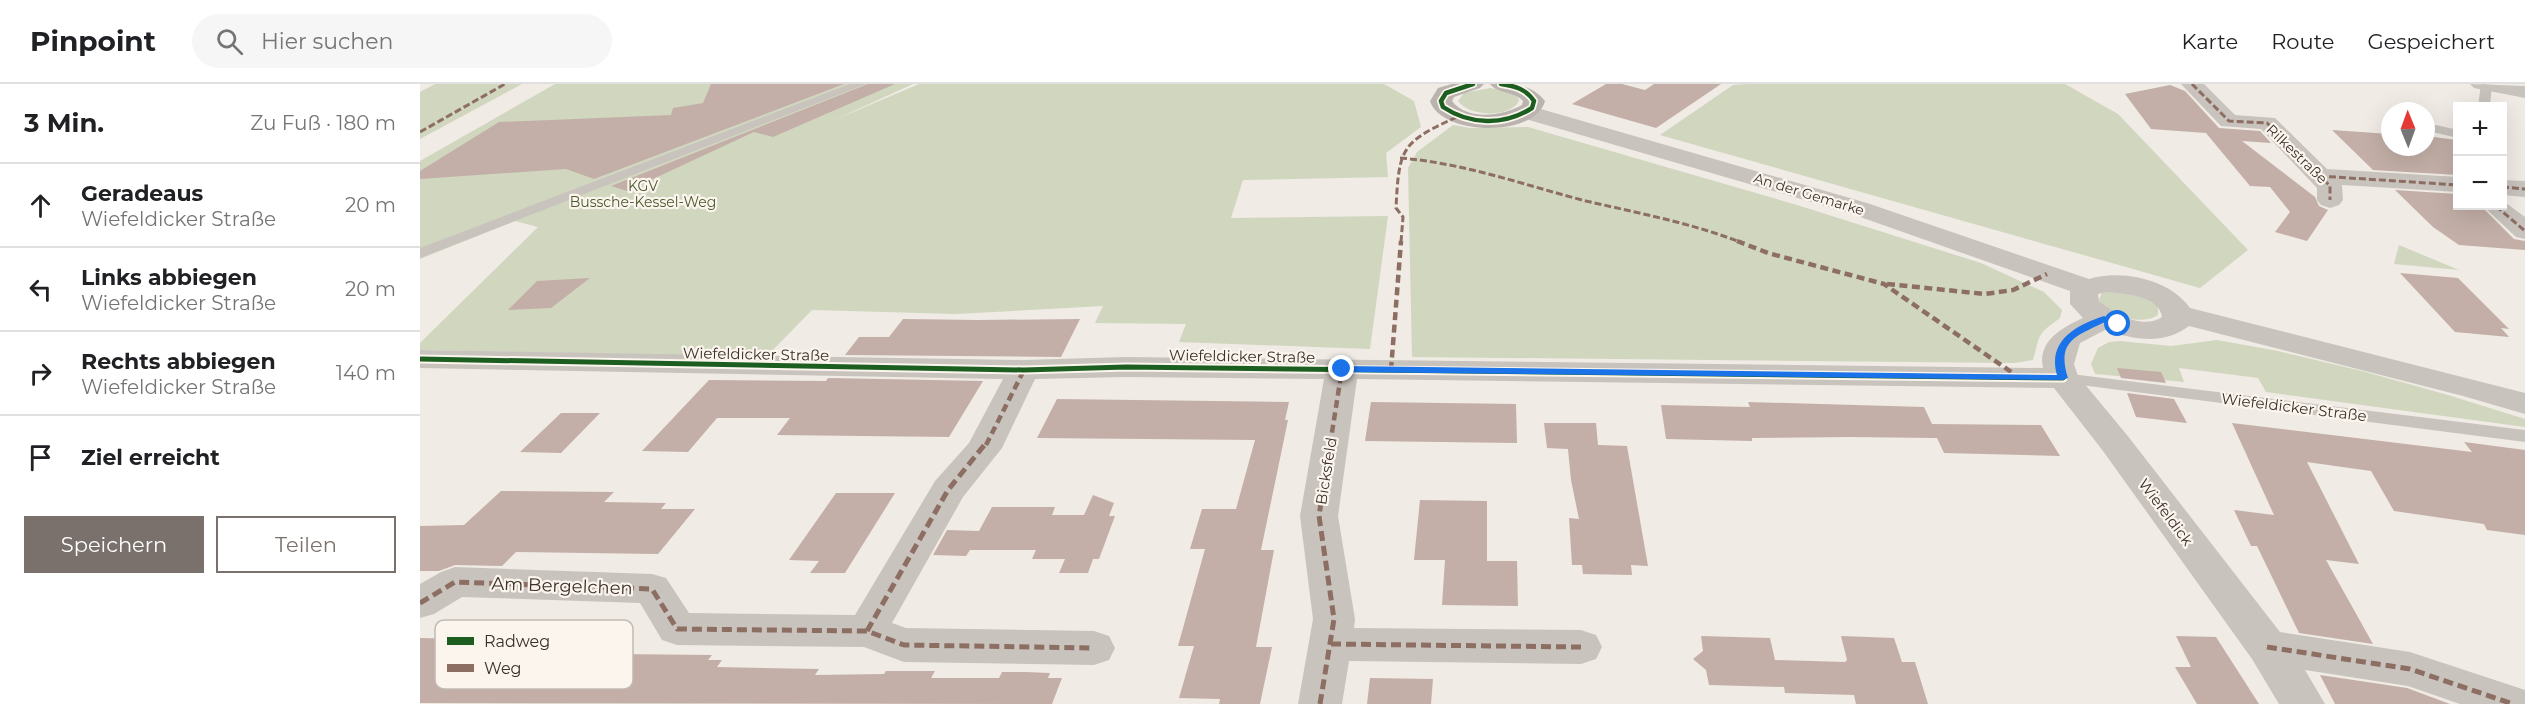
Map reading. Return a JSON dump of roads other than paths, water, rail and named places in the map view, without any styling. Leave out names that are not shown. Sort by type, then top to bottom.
[{"type":"street","name":"Rilkestraße","points":[[2192,84],[2229,121],[2267,123],[2330,186],[2330,200]]},
{"type":"street","points":[[1454,86],[1442,97],[1441,101],[1449,112],[1459,116],[1500,120],[1527,112],[1532,108],[1534,101],[1526,91],[1510,85]]},
{"type":"street","points":[[2483,85],[2525,92]]},
{"type":"street","name":"An der Gemarke","points":[[1527,112],[1858,208],[2088,288]]},
{"type":"street","points":[[2319,176],[2453,185]]},
{"type":"street","points":[[2507,188],[2525,189]]},
{"type":"street","points":[[2501,210],[2525,231]]},
{"type":"street","points":[[2115,283],[2145,289],[2171,303],[2178,314],[2178,320],[2163,329],[2131,328],[2104,319],[2085,304],[2083,294],[2094,285],[2115,283]]},
{"type":"street","points":[[2178,314],[2475,389],[2525,404]]},
{"type":"street","points":[[2063,378],[2058,364],[2062,345],[2069,336],[2104,319]]},
{"type":"street","name":"Wiefeldicker Straße","points":[[420,359],[1024,370],[1126,367],[2063,378]]},
{"type":"street","name":"Bicksfeld","points":[[1320,704],[1334,619],[1319,516],[1342,369]]},
{"type":"street","points":[[867,631],[948,490],[984,448],[1024,370]]},
{"type":"street","name":"Wiefeldick","points":[[2063,378],[2115,443],[2267,647],[2303,704]]},
{"type":"street","name":"Am Bergelchen","points":[[420,603],[455,582],[652,589],[677,629],[867,631],[904,645],[1094,648]]},
{"type":"street","points":[[1331,644],[1581,647]]},
{"type":"street","points":[[2267,647],[2410,669],[2513,704]]},
{"type":"lane","points":[[420,253],[860,84]]},
{"type":"lane","points":[[2483,85],[2484,102]]},
{"type":"lane","points":[[2436,129],[2453,133]]},
{"type":"lane","name":"Wiefeldicker Straße","points":[[2063,378],[2525,436]]},
{"type":"park label","name":"KGV Bussche-Kessel-Weg","points":[[643,194]]}]
